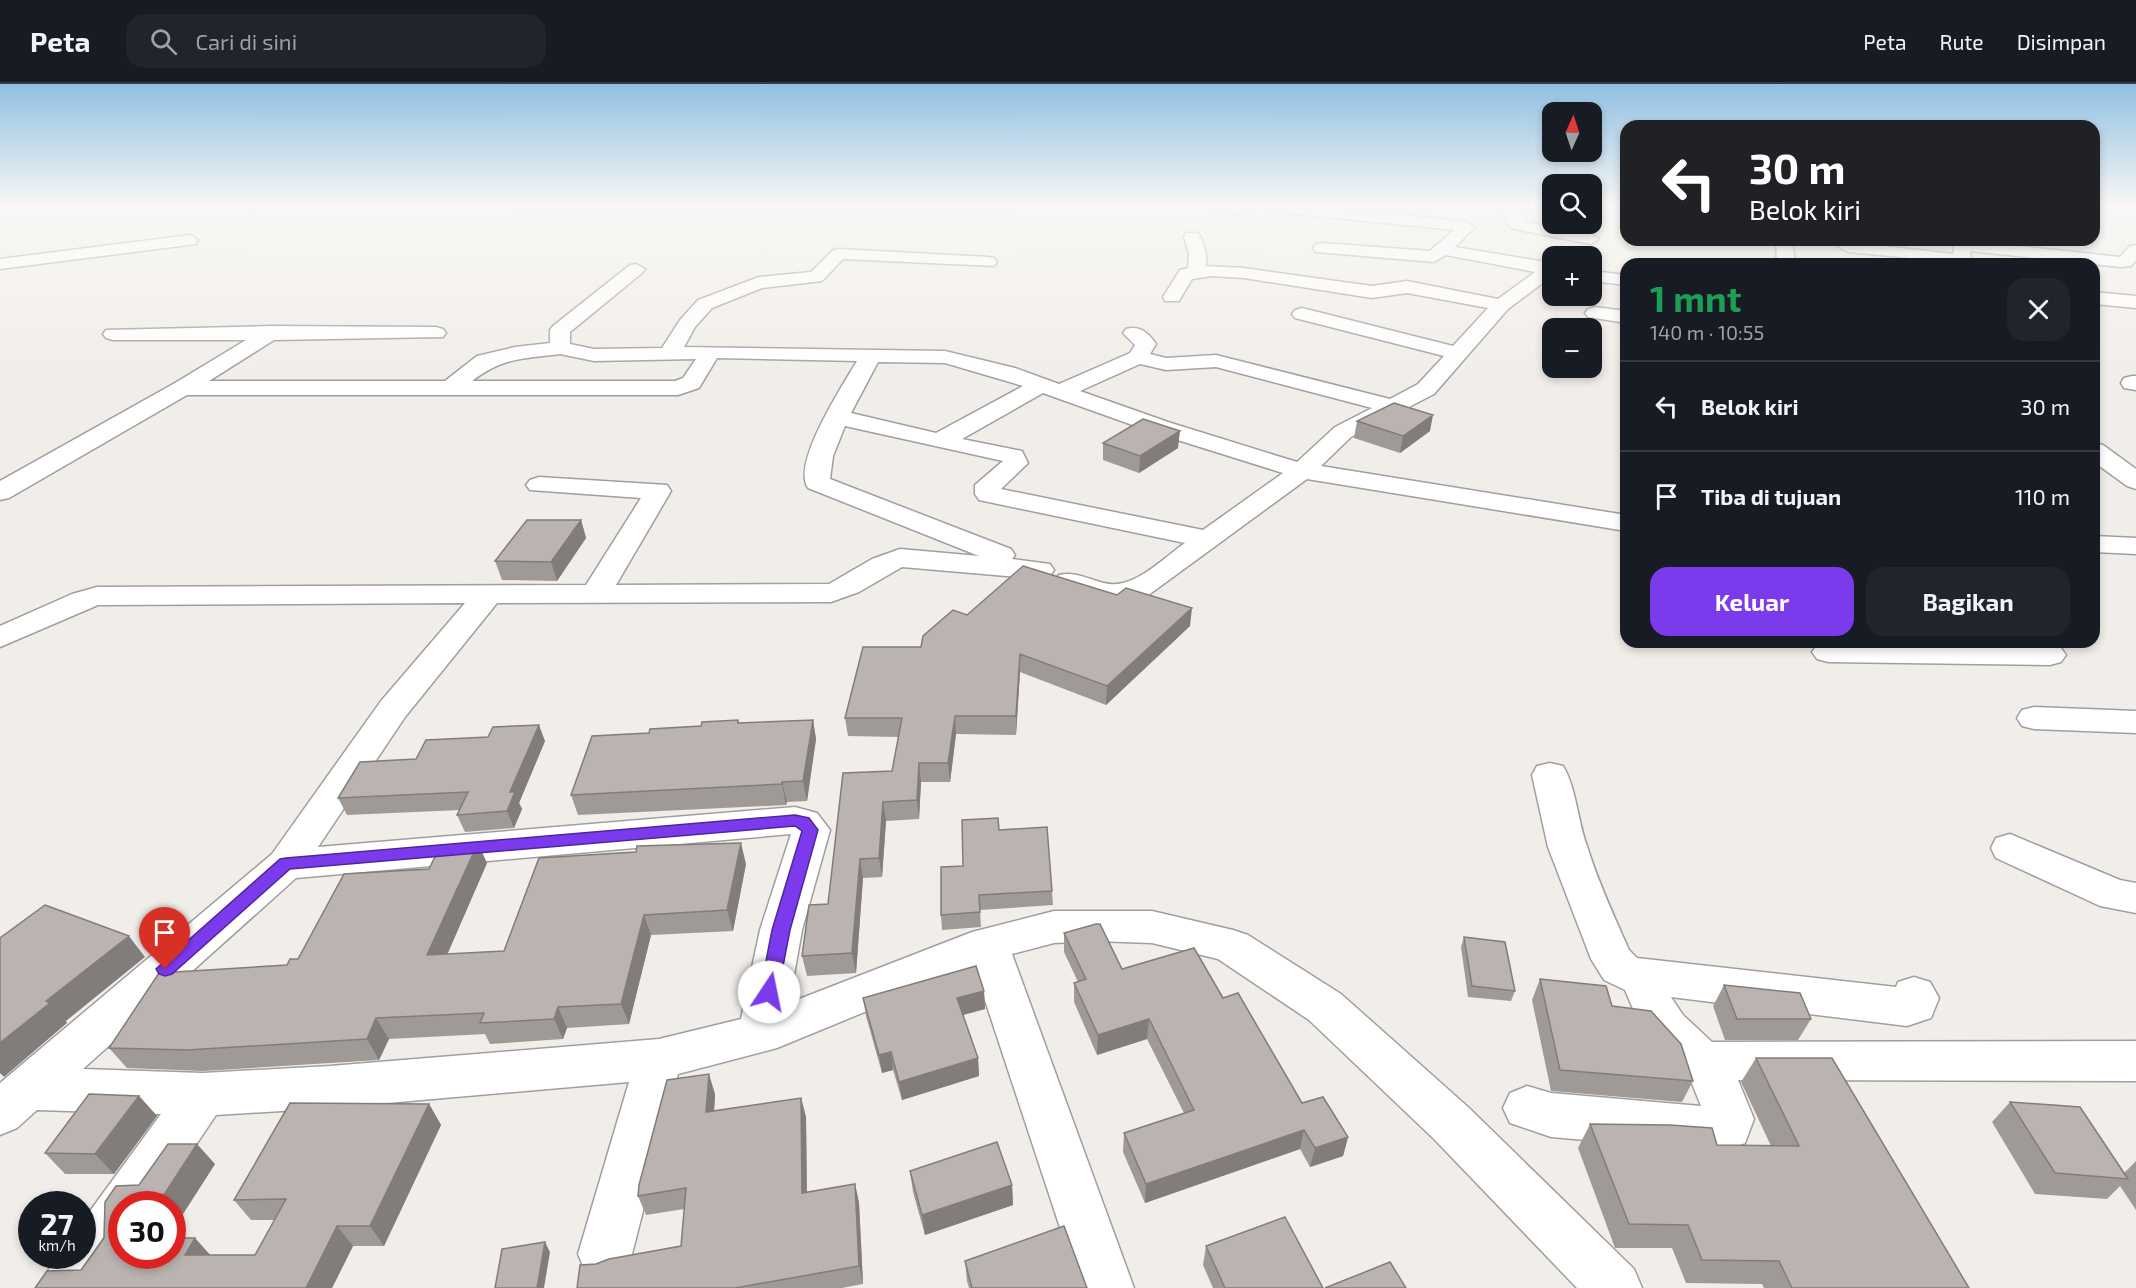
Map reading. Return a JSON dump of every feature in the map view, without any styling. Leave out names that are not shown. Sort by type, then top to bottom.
[{"type":"street","points":[[669,354],[687,324],[705,304],[759,283],[816,277],[829,264]]},
{"type":"street","points":[[1197,264],[1197,272]]},
{"type":"street","points":[[1521,264],[1542,268]]},
{"type":"street","points":[[560,348],[560,330],[636,269]]},
{"type":"street","points":[[1172,297],[1186,274],[1197,272],[1244,273],[1372,292],[1407,287],[1501,305]]},
{"type":"street","points":[[872,354],[837,417],[817,467],[817,483],[842,495],[1104,593],[1133,593],[1302,471],[1343,432],[1426,389],[1501,305],[1542,277]]},
{"type":"street","points":[[1602,277],[1620,279]]},
{"type":"street","points":[[2100,299],[2136,302]]},
{"type":"street","points":[[1595,312],[1620,316]]},
{"type":"street","points":[[1302,314],[1458,353]]},
{"type":"street","points":[[0,492],[183,388],[272,333]]},
{"type":"street","points":[[113,334],[436,333]]},
{"type":"street","points":[[1133,333],[1146,344],[1138,357]]},
{"type":"street","points":[[450,388],[485,361],[515,353],[560,348],[607,356],[711,352],[945,357],[1051,388],[1302,471],[1620,522]]},
{"type":"street","points":[[183,388],[683,387],[691,383],[711,352]]},
{"type":"street","points":[[940,441],[1051,388],[1138,357],[1173,364],[1216,361],[1395,406]]},
{"type":"street","points":[[837,417],[1013,456],[1016,463],[988,485],[988,494],[1208,539]]},
{"type":"street","points":[[2100,454],[2136,481]]},
{"type":"street","points":[[539,485],[658,490],[596,593]]},
{"type":"street","points":[[2100,544],[2136,546]]},
{"type":"street","points":[[0,638],[83,600],[97,596],[831,593],[847,588],[886,563],[909,558],[1040,570]]},
{"type":"street","points":[[14,1101],[286,864],[393,709],[489,594]]},
{"type":"street","points":[[1828,651],[2050,655],[2044,648]]},
{"type":"street","points":[[2034,718],[2136,722]]},
{"type":"street","points":[[1550,775],[1570,862],[1618,969],[1630,976],[1648,976],[1907,1007],[1915,1005],[1917,998],[1914,995]]},
{"type":"street","points":[[286,864],[783,821],[804,822],[811,830],[781,930],[761,1034]]},
{"type":"street","points":[[2010,848],[2114,895],[2136,898]]},
{"type":"street","points":[[14,1101],[330,1087],[659,1059],[761,1034],[987,944],[1042,929],[1095,925],[1152,927],[1233,947],[1324,1007],[1451,1123],[1615,1288]]},
{"type":"street","points":[[987,944],[1107,1288]]},
{"type":"street","points":[[1527,1108],[1551,1115],[1722,1130],[1728,1127],[1730,1119],[1710,1068],[1670,1032],[1657,1013],[1646,986],[1648,976]]},
{"type":"street","points":[[605,1254],[659,1059]]},
{"type":"street","points":[[1710,1068],[1711,1063],[1718,1060],[2136,1061]]},
{"type":"street","points":[[135,1191],[203,1094]]},
{"type":"street","points":[[68,1288],[108,1230]]},
{"type":"building","points":[[1394,403],[1433,415],[1403,436],[1357,421]]},
{"type":"building","points":[[1143,419],[1180,431],[1140,456],[1103,443]]},
{"type":"building","points":[[527,520],[581,520],[551,562],[495,561]]},
{"type":"building","points":[[1023,566],[1117,595],[1126,588],[1192,608],[1107,686],[1020,654],[1016,716],[955,716],[948,763],[919,763],[917,800],[883,802],[879,858],[860,859],[852,953],[802,956],[809,905],[828,904],[843,773],[892,771],[902,718],[845,718],[863,647],[921,647],[923,636],[953,610],[967,615]]},
{"type":"building","points":[[738,720],[738,723],[813,720],[803,781],[571,795],[592,736],[649,733],[650,729],[701,726],[702,722]]},
{"type":"building","points":[[539,725],[510,792],[515,792],[507,811],[457,815],[468,792],[338,798],[360,762],[416,759],[426,740],[488,737],[493,727]]},
{"type":"building","points":[[998,818],[999,830],[1047,827],[1052,891],[979,895],[980,912],[941,915],[941,867],[963,866],[962,820]]},
{"type":"building","points":[[478,843],[427,955],[504,951],[539,858],[636,852],[637,846],[741,843],[727,910],[644,915],[621,1004],[558,1007],[554,1019],[480,1023],[484,1013],[376,1018],[367,1039],[187,1050],[109,1048],[159,973],[287,965],[290,959],[298,959],[344,874],[429,869],[440,846]]},
{"type":"building","points":[[45,905],[129,936],[46,1001],[50,1003],[0,1043],[0,938]]},
{"type":"building","points":[[1100,924],[1122,969],[1194,948],[1223,998],[1238,993],[1302,1103],[1323,1097],[1348,1137],[1315,1148],[1304,1130],[1146,1184],[1124,1133],[1194,1110],[1149,1019],[1098,1035],[1074,983],[1086,979],[1064,933]]},
{"type":"building","points":[[1464,937],[1505,942],[1515,991],[1472,986]]},
{"type":"building","points":[[976,966],[984,991],[957,998],[978,1058],[899,1082],[891,1052],[879,1055],[863,998]]},
{"type":"building","points":[[1540,979],[1606,986],[1612,1006],[1651,1011],[1681,1044],[1693,1081],[1560,1070]]},
{"type":"building","points":[[1724,985],[1800,993],[1811,1019],[1737,1019]]},
{"type":"building","points":[[1756,1058],[1832,1058],[1969,1288],[1792,1288],[1779,1261],[1702,1260],[1688,1225],[1629,1224],[1590,1124],[1712,1128],[1717,1145],[1799,1146]]},
{"type":"building","points":[[709,1074],[706,1112],[801,1098],[802,1193],[855,1184],[859,1266],[735,1288],[577,1288],[580,1265],[596,1264],[609,1259],[681,1246],[686,1188],[638,1196],[639,1185],[667,1080]]},
{"type":"building","points":[[89,1094],[139,1096],[95,1154],[45,1153]]},
{"type":"building","points":[[2010,1102],[2080,1107],[2128,1179],[2055,1173]]},
{"type":"building","points":[[290,1103],[429,1104],[370,1226],[337,1226],[306,1288],[35,1288],[47,1271],[96,1269],[96,1249],[104,1238],[105,1202],[108,1198],[108,1269],[186,1269],[186,1255],[255,1255],[286,1199],[234,1200]]},
{"type":"building","points":[[997,1142],[1012,1185],[922,1215],[910,1171]]},
{"type":"building","points":[[168,1144],[197,1144],[166,1191],[113,1191],[116,1186],[139,1185]]},
{"type":"building","points":[[1285,1217],[1323,1288],[1225,1288],[1206,1246]]},
{"type":"building","points":[[1064,1226],[1087,1288],[972,1288],[965,1261]]},
{"type":"building","points":[[186,1238],[195,1238],[186,1253]]},
{"type":"building","points":[[545,1242],[537,1288],[495,1288],[502,1249]]},
{"type":"building","points":[[1390,1262],[1406,1288],[1325,1288]]},
{"type":"route","points":[[165,969],[286,864],[795,820],[809,825],[811,830],[781,930],[769,992]]}]
